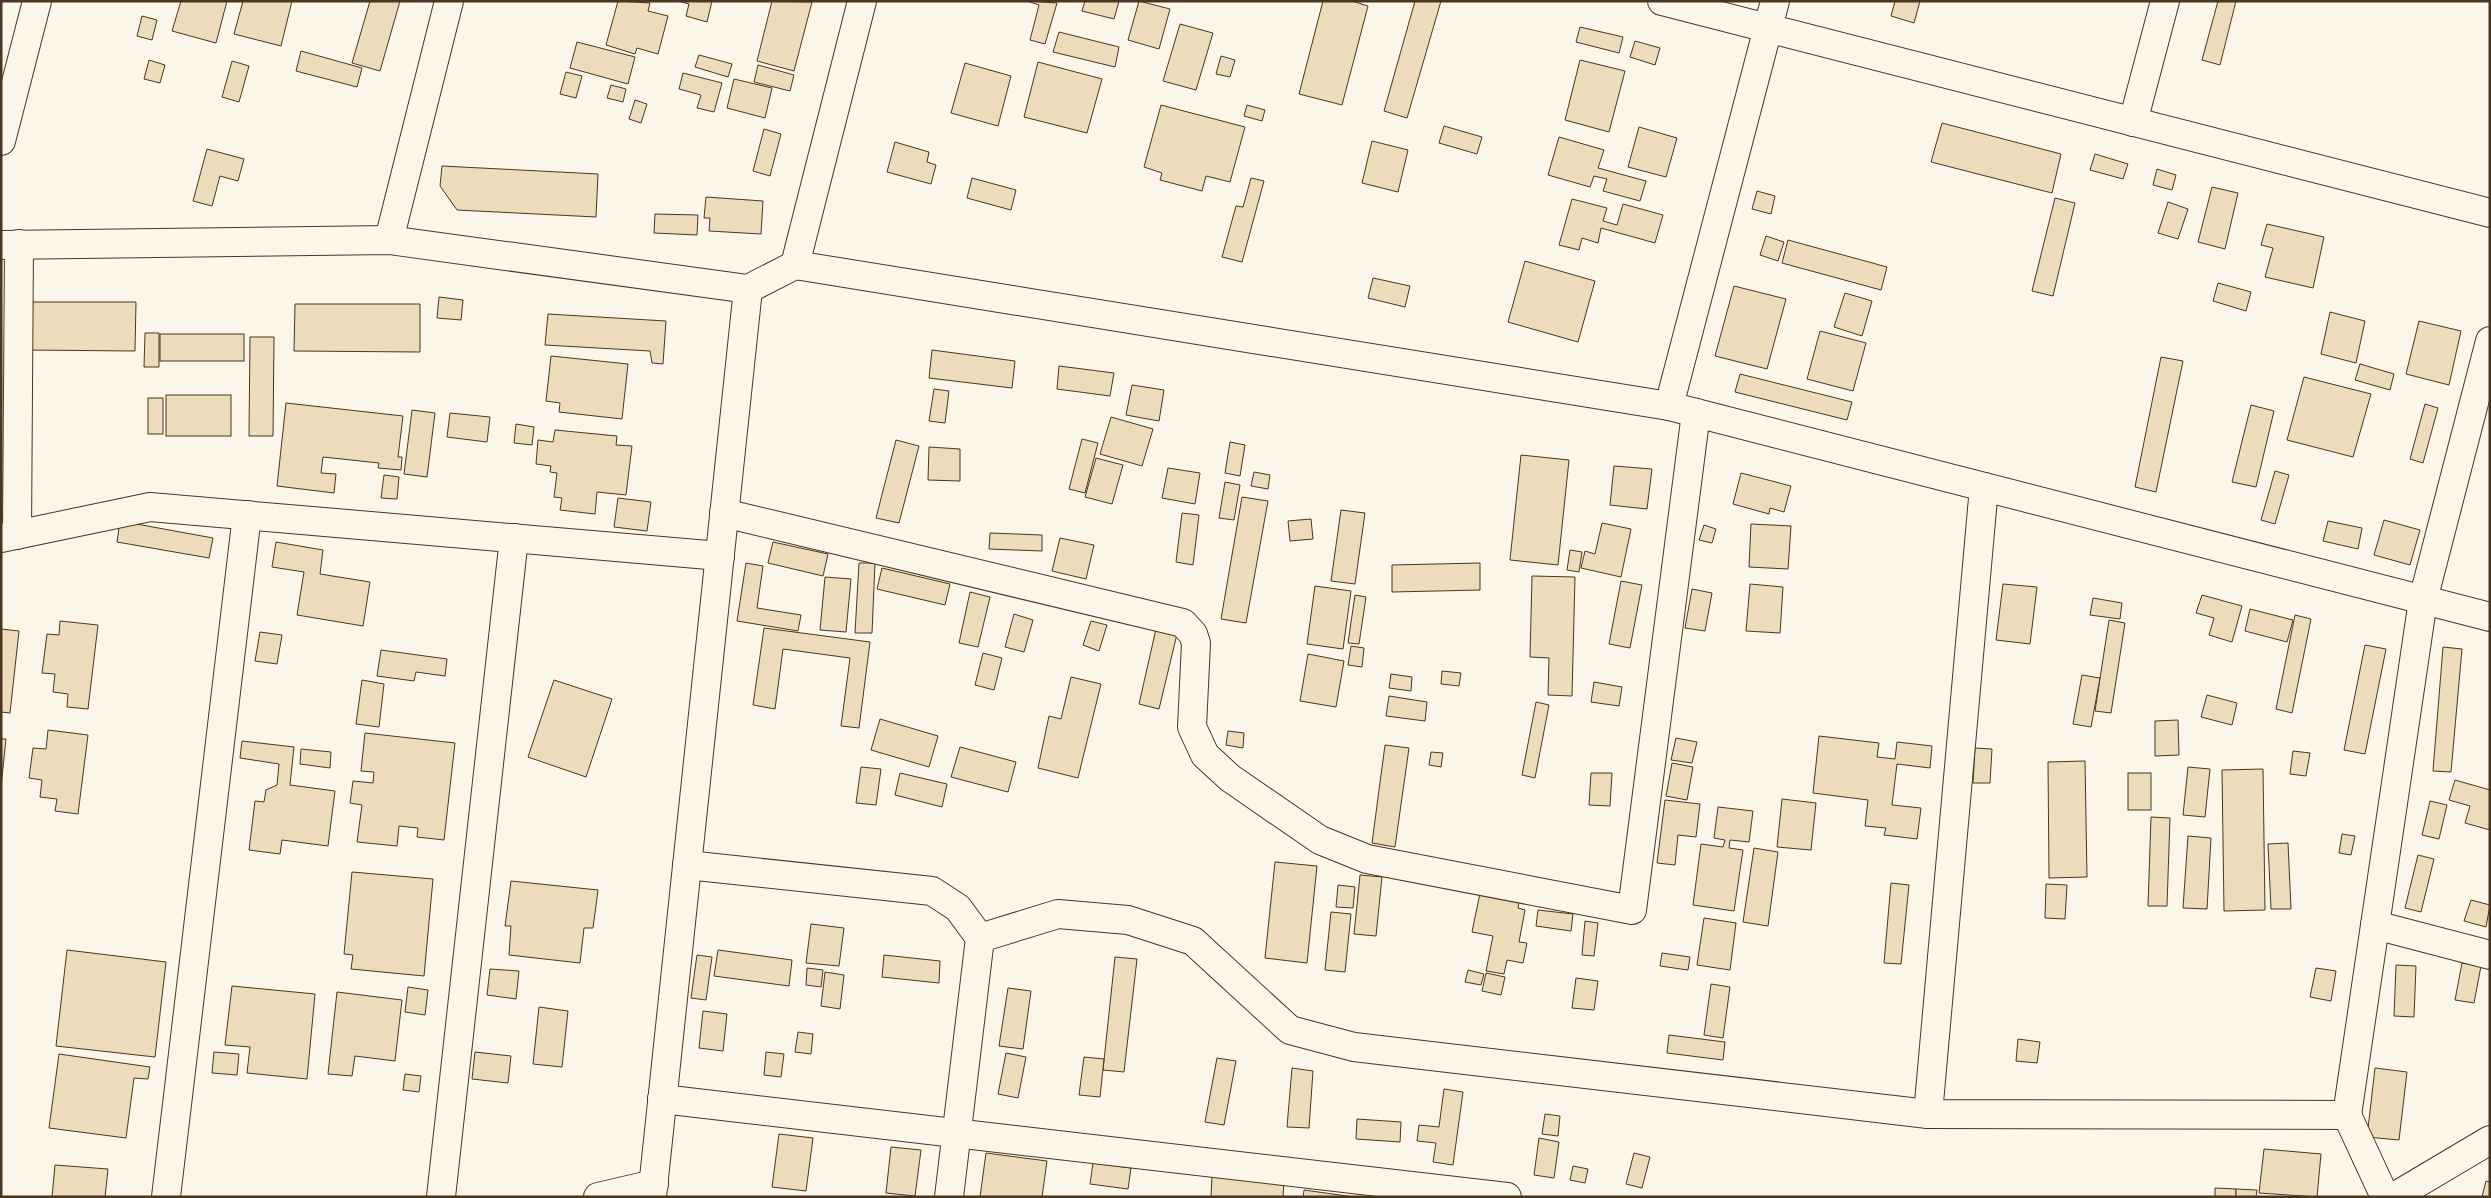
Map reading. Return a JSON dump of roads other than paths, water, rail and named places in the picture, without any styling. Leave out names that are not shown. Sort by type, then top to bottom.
[{"type":"street","points":[[1,141],[37,1]]},
{"type":"street","points":[[389,240],[449,1]]},
{"type":"street","points":[[795,265],[862,1]]},
{"type":"street","points":[[1662,1],[2490,213]]},
{"type":"street","points":[[1669,406],[1775,1]]},
{"type":"street","points":[[2133,122],[2165,1]]},
{"type":"street","points":[[720,556],[150,507],[9,536],[10,244],[389,240],[748,289],[795,265],[1669,406],[2490,618]]},
{"type":"street","points":[[598,1197],[653,1190],[748,289]]},
{"type":"street","points":[[2385,1197],[2347,1115],[2423,600],[2490,341]]},
{"type":"street","points":[[724,512],[1183,623],[1193,634],[1196,643],[1192,727],[1205,755],[1230,778],[1320,840],[1367,859],[1632,910],[1696,413]]},
{"type":"street","points":[[1928,1114],[1984,488]]},
{"type":"street","points":[[166,1197],[247,515]]},
{"type":"street","points":[[441,1197],[514,538]]},
{"type":"street","points":[[687,865],[932,891],[958,908],[980,938],[950,1197]]},
{"type":"street","points":[[980,938],[1058,914],[1128,920],[1193,941],[1290,1030],[1354,1047],[1928,1114],[2347,1115]]},
{"type":"street","points":[[2374,925],[2490,955]]},
{"type":"street","points":[[662,1099],[1507,1197]]},
{"type":"street","points":[[2394,1197],[2490,1140]]}]
